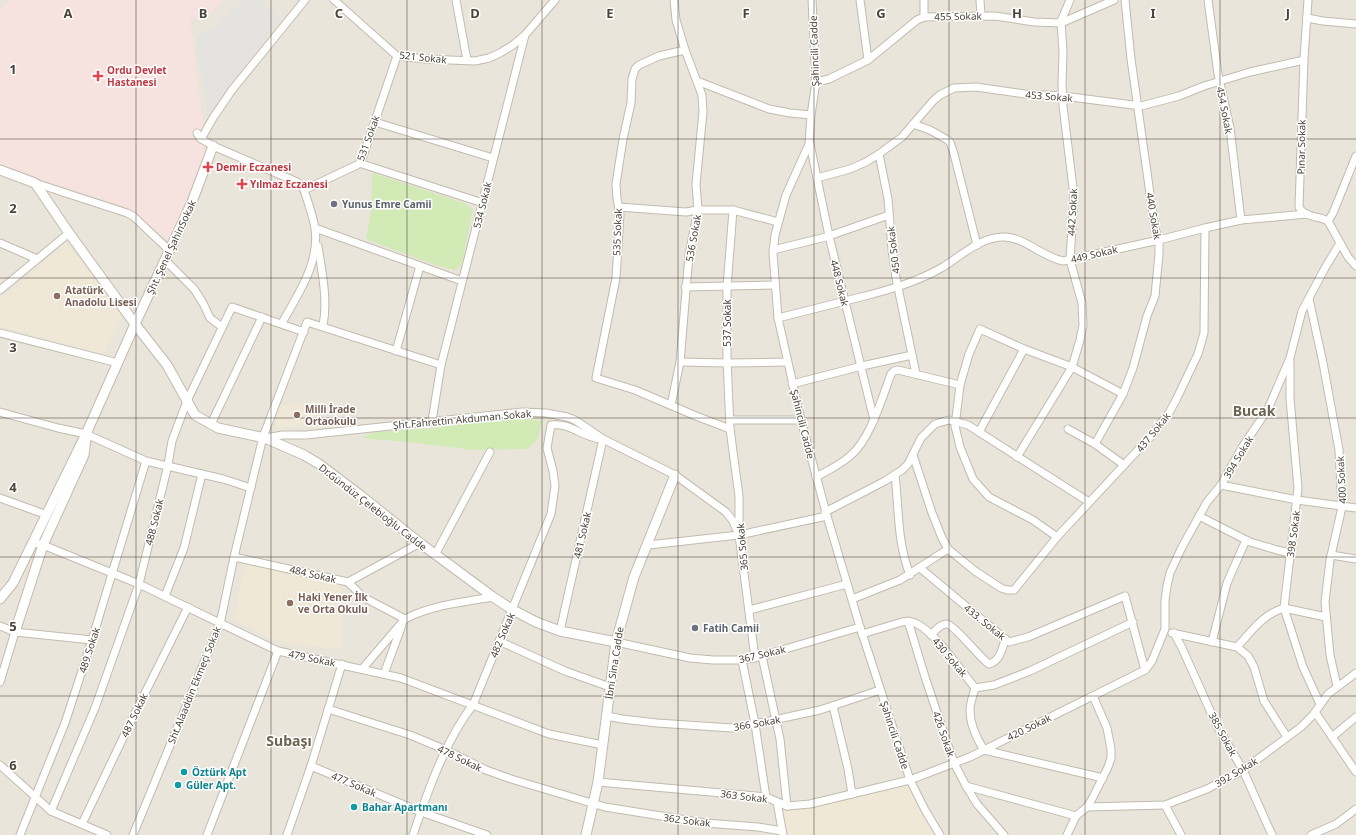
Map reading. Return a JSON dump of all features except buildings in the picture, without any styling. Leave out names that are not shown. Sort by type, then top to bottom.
[{"type":"street","points":[[305,0],[232,90],[198,137],[213,146],[302,186],[315,228],[324,283],[325,305],[323,326],[441,365]]},
{"type":"street","name":"521 Sokak","points":[[334,0],[397,56],[425,59],[475,61],[489,58],[513,46],[525,35]]},
{"type":"street","points":[[456,0],[467,60]]},
{"type":"street","name":"534 Sokak","points":[[432,421],[441,365],[525,35],[556,0]]},
{"type":"street","name":"536 Sokak","points":[[671,405],[680,362],[685,287],[689,255],[698,210],[696,184],[703,112],[702,95],[685,50],[676,20],[674,0]]},
{"type":"street","name":"Şahincili Cadde","points":[[812,0],[816,82],[811,115],[810,144],[786,195],[778,222],[773,250],[778,318],[800,420],[826,514],[861,630],[910,780],[940,835]]},
{"type":"street","points":[[860,0],[868,60]]},
{"type":"street","points":[[924,0],[924,17]]},
{"type":"street","points":[[980,0],[981,15]]},
{"type":"street","name":"442 Sokak","points":[[1017,457],[1072,367],[1080,340],[1083,314],[1082,303],[1070,260],[1074,196],[1063,96],[1063,52],[1060,23],[1063,13],[1070,0]]},
{"type":"street","name":"455 Sokak","points":[[816,82],[829,79],[868,60],[917,20],[924,17],[981,15],[1034,22],[1060,23],[1114,0]]},
{"type":"street","name":"440 Sokak","points":[[1095,444],[1123,394],[1133,368],[1147,316],[1156,296],[1158,271],[1159,240],[1155,229],[1125,0]]},
{"type":"street","name":"454 Sokak","points":[[1208,0],[1220,81],[1230,128],[1241,220]]},
{"type":"street","name":"Pınar Sokak","points":[[1307,214],[1299,207],[1304,60],[1308,0]]},
{"type":"street","points":[[1307,18],[1356,24]]},
{"type":"street","name":"535 Sokak","points":[[671,405],[635,390],[596,378],[616,278],[620,215],[616,184],[623,139],[631,103],[633,73],[636,68],[659,56],[685,50]]},
{"type":"street","name":"531 Sokak","points":[[304,190],[359,163],[363,158],[397,56]]},
{"type":"street","name":"453 Sokak","points":[[817,178],[856,166],[879,154],[902,137],[933,101],[940,95],[954,88],[976,87],[1026,94],[1063,96],[1146,106],[1250,72],[1304,60]]},
{"type":"street","points":[[697,81],[769,109],[811,115]]},
{"type":"street","points":[[375,122],[493,158]]},
{"type":"street","points":[[913,124],[940,135],[950,142],[977,245]]},
{"type":"street","name":"448 Sokak","points":[[810,144],[829,236],[874,420]]},
{"type":"street","name":"Şht. Şenel ŞahinSokak","points":[[0,599],[13,583],[86,434],[192,202],[213,146]]},
{"type":"street","name":"450 Sokak","points":[[879,154],[887,191],[892,248],[898,287],[916,374]]},
{"type":"street","points":[[1328,221],[1333,213],[1356,156]]},
{"type":"street","points":[[359,163],[483,203]]},
{"type":"street","points":[[0,170],[35,183],[114,208],[133,216],[170,251]]},
{"type":"street","name":"Dr.Gündüz Çelebioğlu Cadde","points":[[35,183],[69,233],[135,324],[167,365],[195,415],[218,428],[264,438],[304,455],[319,464],[435,555],[513,610],[536,622],[560,630],[616,642]]},
{"type":"street","points":[[619,207],[686,212],[698,210],[733,210],[778,222]]},
{"type":"street","name":"537 Sokak","points":[[731,432],[727,364],[727,287],[733,210]]},
{"type":"street","points":[[1307,214],[1328,221],[1348,257],[1356,266]]},
{"type":"street","name":"449 Sokak","points":[[778,318],[898,287],[942,267],[987,240],[1004,237],[1014,239],[1054,259],[1063,261],[1241,220],[1307,214]]},
{"type":"street","points":[[773,250],[829,236],[889,215]]},
{"type":"street","points":[[315,228],[462,281]]},
{"type":"street","points":[[282,323],[306,278],[314,256],[315,228]]},
{"type":"street","name":"437 Sokak","points":[[948,549],[975,572],[1007,590],[1014,590],[1089,502],[1152,435],[1169,413],[1198,354],[1204,333],[1205,228]]},
{"type":"street","points":[[0,290],[69,233]]},
{"type":"street","points":[[0,243],[37,259]]},
{"type":"street","name":"394 Sokak","points":[[1146,670],[1152,661],[1165,629],[1165,600],[1170,573],[1207,502],[1221,485],[1243,446],[1268,410],[1290,358],[1302,311],[1340,244]]},
{"type":"street","points":[[165,260],[194,289],[210,318],[222,326]]},
{"type":"street","points":[[396,351],[420,266]]},
{"type":"street","points":[[685,287],[775,285]]},
{"type":"street","name":"400 Sokak","points":[[1309,299],[1339,450],[1342,507],[1331,555],[1325,602],[1330,655],[1337,686]]},
{"type":"street","name":"488 Sokak","points":[[51,811],[95,708],[139,584],[168,465],[172,441],[188,401],[232,306],[304,332]]},
{"type":"street","points":[[211,424],[262,317]]},
{"type":"street","name":"Sht.Alaaddin Ekmeçi Sokak","points":[[133,835],[220,624],[234,557],[264,438],[308,322],[323,326]]},
{"type":"street","points":[[1058,537],[1033,520],[989,497],[973,479],[960,447],[955,426],[960,385],[969,354],[980,329],[1024,349],[1072,367],[1123,394]]},
{"type":"street","points":[[0,333],[118,363]]},
{"type":"street","points":[[979,432],[1024,349]]},
{"type":"street","points":[[792,384],[912,355]]},
{"type":"street","name":"398 Sokak","points":[[1290,358],[1290,399],[1297,467],[1297,500],[1284,608],[1303,667],[1320,704]]},
{"type":"street","points":[[680,362],[727,364],[787,362]]},
{"type":"street","points":[[816,477],[850,456],[862,442],[874,420],[891,374],[894,371],[898,370],[960,385]]},
{"type":"street","points":[[671,405],[731,432]]},
{"type":"street","points":[[0,412],[86,434],[146,461],[223,479],[251,488]]},
{"type":"street","name":"Şht.Fahrettin Akduman Sokak","points":[[264,438],[283,435],[341,432],[522,412],[546,413],[571,418],[604,439],[675,475],[726,512],[733,521],[739,535]]},
{"type":"street","points":[[730,420],[800,420]]},
{"type":"street","points":[[648,545],[739,535],[826,514],[895,475],[906,467],[925,432],[935,424],[949,420],[962,422],[968,425],[1089,502]]},
{"type":"street","name":"482 Sokak","points":[[413,835],[420,812],[446,750],[461,720],[473,705],[551,514],[555,486],[547,448],[551,425],[561,425],[594,438],[604,439]]},
{"type":"street","points":[[1068,429],[1095,444],[1124,465]]},
{"type":"street","name":"365 Sokak","points":[[731,432],[739,496],[739,535],[749,610],[758,657],[780,739],[787,806]]},
{"type":"street","name":"Şht. Şenel ŞahinSokak","points":[[15,632],[43,546],[84,455],[86,434]]},
{"type":"street","name":"481 Sokak","points":[[560,630],[604,439]]},
{"type":"street","points":[[435,555],[490,452]]},
{"type":"street","points":[[852,599],[886,586],[910,574],[948,549],[939,532],[913,455]]},
{"type":"street","name":"489 Sokak","points":[[20,835],[65,723],[113,573],[146,461]]},
{"type":"street","points":[[165,596],[184,548],[202,474]]},
{"type":"street","name":"İbni Sina Cadde","points":[[586,835],[598,782],[616,642],[628,596],[675,475]]},
{"type":"street","points":[[895,475],[900,535],[904,558],[910,574]]},
{"type":"street","points":[[1221,485],[1297,500],[1356,508]]},
{"type":"street","points":[[0,498],[47,515]]},
{"type":"street","points":[[1199,516],[1246,540],[1290,553]]},
{"type":"street","points":[[1212,642],[1227,583],[1246,540]]},
{"type":"street","name":"479 Sokak","points":[[32,542],[139,584],[278,651],[363,668],[401,678],[549,734],[603,746]]},
{"type":"street","points":[[348,582],[420,543]]},
{"type":"street","points":[[1331,555],[1356,560]]},
{"type":"street","name":"484 Sokak","points":[[234,557],[348,582],[363,597],[405,619]]},
{"type":"street","name":"433. Sokak","points":[[920,568],[1009,642],[1028,637],[1125,596],[1133,622]]},
{"type":"street","points":[[749,610],[847,584]]},
{"type":"street","points":[[363,668],[405,619],[430,608],[493,597]]},
{"type":"street","name":"487 Sokak","points":[[82,824],[188,607]]},
{"type":"street","points":[[1237,647],[1262,620],[1272,612],[1284,608],[1326,617]]},
{"type":"street","points":[[384,674],[405,619]]},
{"type":"street","points":[[861,630],[908,621]]},
{"type":"street","name":"430 Sokak","points":[[908,621],[918,624],[931,635],[975,688]]},
{"type":"street","name":"426 Sokak","points":[[908,621],[954,763],[977,804],[1004,835]]},
{"type":"street","points":[[1103,778],[984,750],[971,719],[970,710],[975,688],[994,685],[1030,671],[1133,622],[1146,670]]},
{"type":"street","points":[[931,635],[940,626],[948,624],[983,660],[989,664],[994,663],[998,658],[1005,640]]},
{"type":"street","points":[[0,626],[15,632],[92,640]]},
{"type":"street","points":[[1165,629],[1174,633],[1237,647],[1248,656],[1257,674],[1264,701],[1287,737]]},
{"type":"street","name":"367 Sokak","points":[[616,642],[690,658],[742,660],[861,630]]},
{"type":"street","points":[[0,682],[15,632]]},
{"type":"street","name":"385 Sokak","points":[[1174,633],[1217,726],[1243,770],[1272,835]]},
{"type":"street","points":[[499,641],[584,679],[610,686]]},
{"type":"street","points":[[207,835],[278,651]]},
{"type":"street","points":[[742,660],[766,798]]},
{"type":"street","points":[[287,835],[311,766],[342,664]]},
{"type":"street","name":"420 Sokak","points":[[910,780],[984,750],[1146,670]]},
{"type":"street","name":"392 Sokak","points":[[1087,807],[1166,805],[1207,789],[1243,770],[1287,737],[1313,715],[1328,694],[1356,673]]},
{"type":"street","name":"366 Sokak","points":[[606,716],[657,723],[732,728],[776,720],[833,706],[880,690]]},
{"type":"street","points":[[1067,835],[1076,816],[1080,811],[1087,807],[1108,767],[1111,750],[1107,728],[1093,696]]},
{"type":"street","points":[[833,706],[848,769],[852,794]]},
{"type":"street","name":"478 Sokak","points":[[328,709],[410,735],[446,750],[486,770],[511,779],[593,804]]},
{"type":"street","points":[[1315,712],[1355,767]]},
{"type":"street","points":[[1332,737],[1356,717]]},
{"type":"street","points":[[0,765],[51,811],[107,835]]},
{"type":"street","name":"477 Sokak","points":[[311,766],[420,812],[487,835]]},
{"type":"street","name":"363 Sokak","points":[[598,782],[766,798],[787,806],[810,804],[910,780]]},
{"type":"street","points":[[966,786],[1076,816]]},
{"type":"street","points":[[777,802],[782,833]]},
{"type":"street","name":"362 Sokak","points":[[593,804],[665,817],[771,828],[782,833]]},
{"type":"street","points":[[1166,805],[1181,835]]},
{"type":"street","points":[[1311,835],[1336,824],[1356,809]]},
{"type":"shaded area","points":[[0,0],[1356,0],[1356,835],[0,835]]},
{"type":"shaded area","name":"Ordu Devlet Hastanesi","points":[[9,0],[224,0],[208,17],[190,18],[203,122],[204,156],[169,241],[124,206],[0,166],[0,11]]},
{"type":"shaded area","points":[[243,0],[259,0],[281,18],[220,101],[209,119],[196,49],[197,40],[203,32],[214,27]]},
{"type":"shaded area","name":"Atatürk Anadolu Lisesi","points":[[66,243],[106,291],[121,315],[120,322],[104,351],[100,353],[0,326],[0,300]]},
{"type":"shaded area","name":"Milli İrade Ortaokulu","points":[[318,402],[320,424],[277,428],[275,406]]},
{"type":"shaded area","name":"Haki Yener İlk ve Orta Okulu","points":[[245,564],[342,586],[342,650],[288,643],[269,638],[234,620]]},
{"type":"shaded area","points":[[910,780],[941,835],[783,835],[779,815],[787,806]]},
{"type":"green space","points":[[372,173],[464,203],[473,209],[462,263],[459,267],[454,270],[435,265],[366,239],[371,212]]},
{"type":"green space","points":[[520,418],[542,421],[536,442],[525,449],[474,450],[362,438],[375,432],[435,428],[492,420]]},
{"type":"place","name":"Ordu Devlet Hastanesi","points":[[98,76]]},
{"type":"place","name":"Demir Eczanesi","points":[[208,167]]},
{"type":"place","name":"Yılmaz Eczanesi","points":[[242,184]]},
{"type":"place","name":"Yunus Emre Camii","points":[[334,204]]},
{"type":"place","name":"Atatürk Anadolu Lisesi","points":[[57,296]]},
{"type":"place","name":"Milli İrade Ortaokulu","points":[[297,415]]},
{"type":"place","name":"Haki Yener İlk ve Orta Okulu","points":[[290,603]]},
{"type":"place","name":"Fatih Camii","points":[[695,628]]},
{"type":"place","name":"Öztürk Apt","points":[[184,772]]},
{"type":"place","name":"Güler Apt.","points":[[178,785]]},
{"type":"place","name":"Bahar Apartmanı","points":[[354,807]]},
{"type":"district","name":"Bucak","points":[[1254,410]]},
{"type":"district","name":"Subaşı","points":[[289,740]]}]
